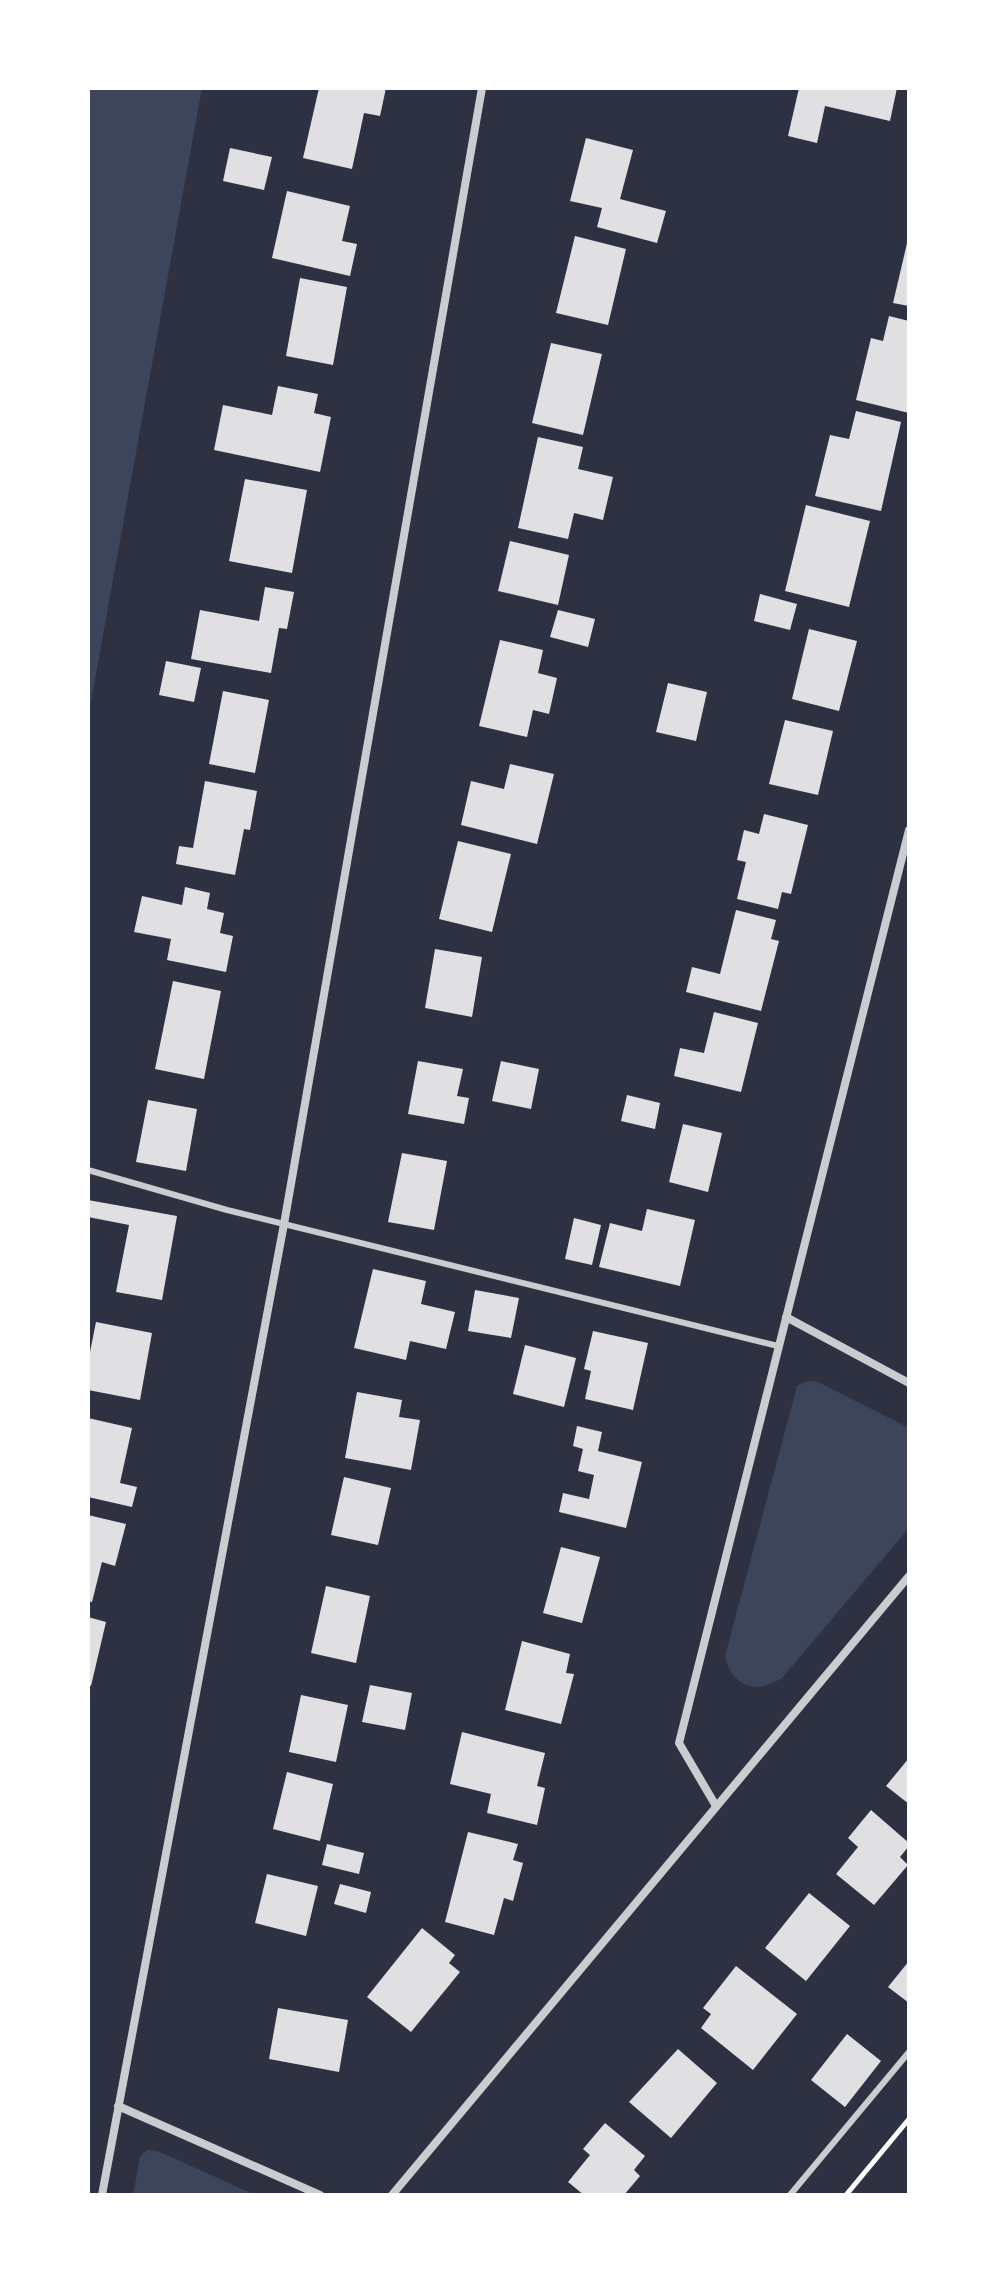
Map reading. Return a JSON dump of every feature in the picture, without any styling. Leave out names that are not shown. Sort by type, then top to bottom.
[{"type":"street","points":[[102,2195],[284,1224],[482,88]]},
{"type":"street","points":[[716,1806],[679,1743],[909,830]]},
{"type":"street","points":[[786,1317],[909,1383]]},
{"type":"street","points":[[392,2195],[909,1576]]},
{"type":"street","points":[[118,2106],[320,2195]]},
{"type":"lane","points":[[88,1170],[284,1224],[778,1346]]},
{"type":"lane","points":[[790,2195],[909,2052]]},
{"type":"path","points":[[846,2195],[909,2119]]},
{"type":"shaded area","points":[[88,88],[202,88],[88,718]]},
{"type":"shaded area","points":[[807,1381],[818,1382],[909,1428],[909,1528],[782,1678],[754,1687],[733,1675],[725,1656],[797,1386]]},
{"type":"shaded area","points":[[147,2150],[158,2151],[255,2195],[133,2195],[140,2157]]},
{"type":"building","points":[[319,88],[386,88],[380,116],[364,113],[352,169],[303,158]]},
{"type":"building","points":[[799,88],[897,88],[890,121],[825,106],[817,143],[788,136]]},
{"type":"building","points":[[586,138],[633,150],[620,199],[666,211],[657,243],[597,227],[602,208],[570,201]]},
{"type":"building","points":[[230,148],[272,157],[264,190],[223,181]]},
{"type":"building","points":[[287,191],[350,206],[342,241],[357,244],[350,276],[272,258]]},
{"type":"building","points":[[575,236],[626,249],[608,325],[556,313]]},
{"type":"building","points":[[909,239],[909,306],[893,303]]},
{"type":"building","points":[[300,278],[347,287],[333,365],[286,356]]},
{"type":"building","points":[[889,316],[909,321],[909,413],[856,400],[871,338],[883,341]]},
{"type":"building","points":[[551,343],[602,354],[583,435],[532,423]]},
{"type":"building","points":[[278,386],[318,394],[314,413],[331,417],[320,472],[214,450],[223,405],[272,415]]},
{"type":"building","points":[[856,411],[901,422],[881,511],[815,496],[830,435],[849,439]]},
{"type":"building","points":[[538,437],[583,447],[578,469],[613,477],[603,520],[574,513],[568,539],[518,528]]},
{"type":"building","points":[[245,479],[307,490],[292,573],[229,561]]},
{"type":"building","points":[[806,505],[870,521],[849,607],[785,591]]},
{"type":"building","points":[[510,541],[569,555],[558,605],[498,591]]},
{"type":"building","points":[[265,587],[294,592],[287,629],[279,628],[271,673],[191,659],[200,610],[259,621]]},
{"type":"building","points":[[760,594],[797,604],[790,630],[754,621]]},
{"type":"building","points":[[558,610],[595,619],[588,647],[550,637]]},
{"type":"building","points":[[809,629],[857,641],[839,711],[792,699]]},
{"type":"building","points":[[500,640],[543,650],[538,673],[557,678],[549,714],[533,710],[527,737],[479,726]]},
{"type":"building","points":[[166,661],[201,668],[194,702],[159,695]]},
{"type":"building","points":[[668,683],[707,692],[696,741],[656,732]]},
{"type":"building","points":[[223,691],[269,700],[255,773],[209,764]]},
{"type":"building","points":[[785,720],[833,731],[818,795],[769,784]]},
{"type":"building","points":[[510,764],[554,774],[537,844],[461,825],[471,781],[504,789]]},
{"type":"building","points":[[205,781],[257,791],[250,830],[244,829],[235,875],[176,864],[179,846],[193,848]]},
{"type":"building","points":[[764,814],[808,825],[791,894],[782,892],[778,909],[737,899],[746,862],[737,860],[744,830],[759,834]]},
{"type":"building","points":[[458,841],[511,854],[492,932],[439,919]]},
{"type":"building","points":[[185,887],[210,893],[207,909],[224,913],[220,933],[233,936],[226,972],[167,960],[171,939],[134,932],[142,896],[182,905]]},
{"type":"building","points":[[736,910],[776,920],[771,939],[779,941],[761,1011],[686,992],[692,967],[720,974]]},
{"type":"building","points":[[435,949],[482,957],[472,1017],[425,1008]]},
{"type":"building","points":[[173,981],[221,991],[204,1079],[155,1069]]},
{"type":"building","points":[[714,1012],[758,1023],[741,1092],[674,1076],[680,1048],[704,1053]]},
{"type":"building","points":[[418,1061],[463,1069],[457,1096],[469,1098],[464,1124],[408,1114]]},
{"type":"building","points":[[501,1061],[539,1069],[531,1109],[492,1101]]},
{"type":"building","points":[[627,1095],[660,1103],[655,1129],[621,1121]]},
{"type":"building","points":[[148,1100],[197,1109],[186,1171],[136,1162]]},
{"type":"building","points":[[683,1124],[722,1133],[708,1192],[669,1182]]},
{"type":"building","points":[[402,1153],[447,1161],[434,1230],[388,1222]]},
{"type":"building","points":[[88,1200],[177,1216],[162,1300],[116,1292],[129,1225],[88,1217]]},
{"type":"building","points":[[647,1209],[695,1220],[680,1286],[599,1267],[610,1223],[642,1231]]},
{"type":"building","points":[[574,1218],[601,1225],[592,1265],[565,1259]]},
{"type":"building","points":[[373,1269],[426,1281],[421,1304],[455,1312],[446,1349],[410,1341],[406,1360],[354,1348]]},
{"type":"building","points":[[475,1290],[519,1298],[511,1338],[468,1331]]},
{"type":"building","points":[[96,1322],[152,1333],[140,1400],[88,1390],[88,1362]]},
{"type":"building","points":[[593,1331],[648,1343],[633,1410],[585,1399],[591,1371],[584,1369]]},
{"type":"building","points":[[525,1345],[576,1358],[564,1407],[513,1394]]},
{"type":"building","points":[[357,1392],[402,1400],[399,1417],[420,1420],[411,1470],[345,1458]]},
{"type":"building","points":[[88,1418],[132,1428],[120,1483],[137,1487],[132,1507],[88,1497]]},
{"type":"building","points":[[577,1426],[602,1432],[598,1451],[642,1462],[626,1528],[559,1512],[563,1493],[589,1499],[594,1475],[578,1471],[583,1449],[573,1446]]},
{"type":"building","points":[[344,1477],[391,1488],[378,1545],[331,1535]]},
{"type":"building","points":[[88,1515],[126,1524],[115,1566],[102,1562],[92,1602],[88,1601]]},
{"type":"building","points":[[561,1547],[600,1557],[582,1623],[543,1613]]},
{"type":"building","points":[[326,1586],[370,1596],[356,1663],[311,1653]]},
{"type":"building","points":[[88,1617],[106,1622],[91,1686],[88,1685]]},
{"type":"building","points":[[522,1641],[570,1654],[566,1673],[574,1674],[561,1724],[505,1710]]},
{"type":"building","points":[[370,1685],[412,1693],[405,1730],[362,1722]]},
{"type":"building","points":[[301,1695],[348,1705],[336,1762],[289,1752]]},
{"type":"building","points":[[462,1732],[545,1753],[537,1786],[545,1788],[537,1825],[487,1813],[491,1794],[450,1784]]},
{"type":"building","points":[[909,1758],[909,1804],[886,1786]]},
{"type":"building","points":[[287,1772],[333,1784],[320,1841],[273,1829]]},
{"type":"building","points":[[871,1810],[909,1843],[900,1857],[908,1865],[874,1905],[836,1874],[858,1847],[848,1838]]},
{"type":"building","points":[[468,1832],[518,1844],[513,1860],[523,1863],[513,1901],[504,1898],[494,1935],[445,1922]]},
{"type":"building","points":[[327,1844],[364,1853],[359,1874],[322,1865]]},
{"type":"building","points":[[267,1874],[318,1886],[306,1936],[255,1923]]},
{"type":"building","points":[[340,1884],[371,1892],[366,1913],[334,1904]]},
{"type":"building","points":[[809,1893],[850,1926],[806,1981],[765,1948]]},
{"type":"building","points":[[422,1928],[455,1955],[449,1963],[460,1972],[411,2032],[367,1997]]},
{"type":"building","points":[[909,1961],[909,2003],[888,1987]]},
{"type":"building","points":[[736,1966],[797,2014],[753,2070],[701,2028],[711,2014],[703,2008]]},
{"type":"building","points":[[278,2008],[348,2020],[339,2072],[269,2059]]},
{"type":"building","points":[[847,2034],[881,2061],[845,2107],[811,2080]]},
{"type":"building","points":[[678,2049],[717,2083],[671,2138],[629,2102]]},
{"type":"building","points":[[605,2123],[645,2156],[634,2170],[640,2176],[624,2195],[584,2195],[568,2182],[590,2155],[583,2149]]}]
